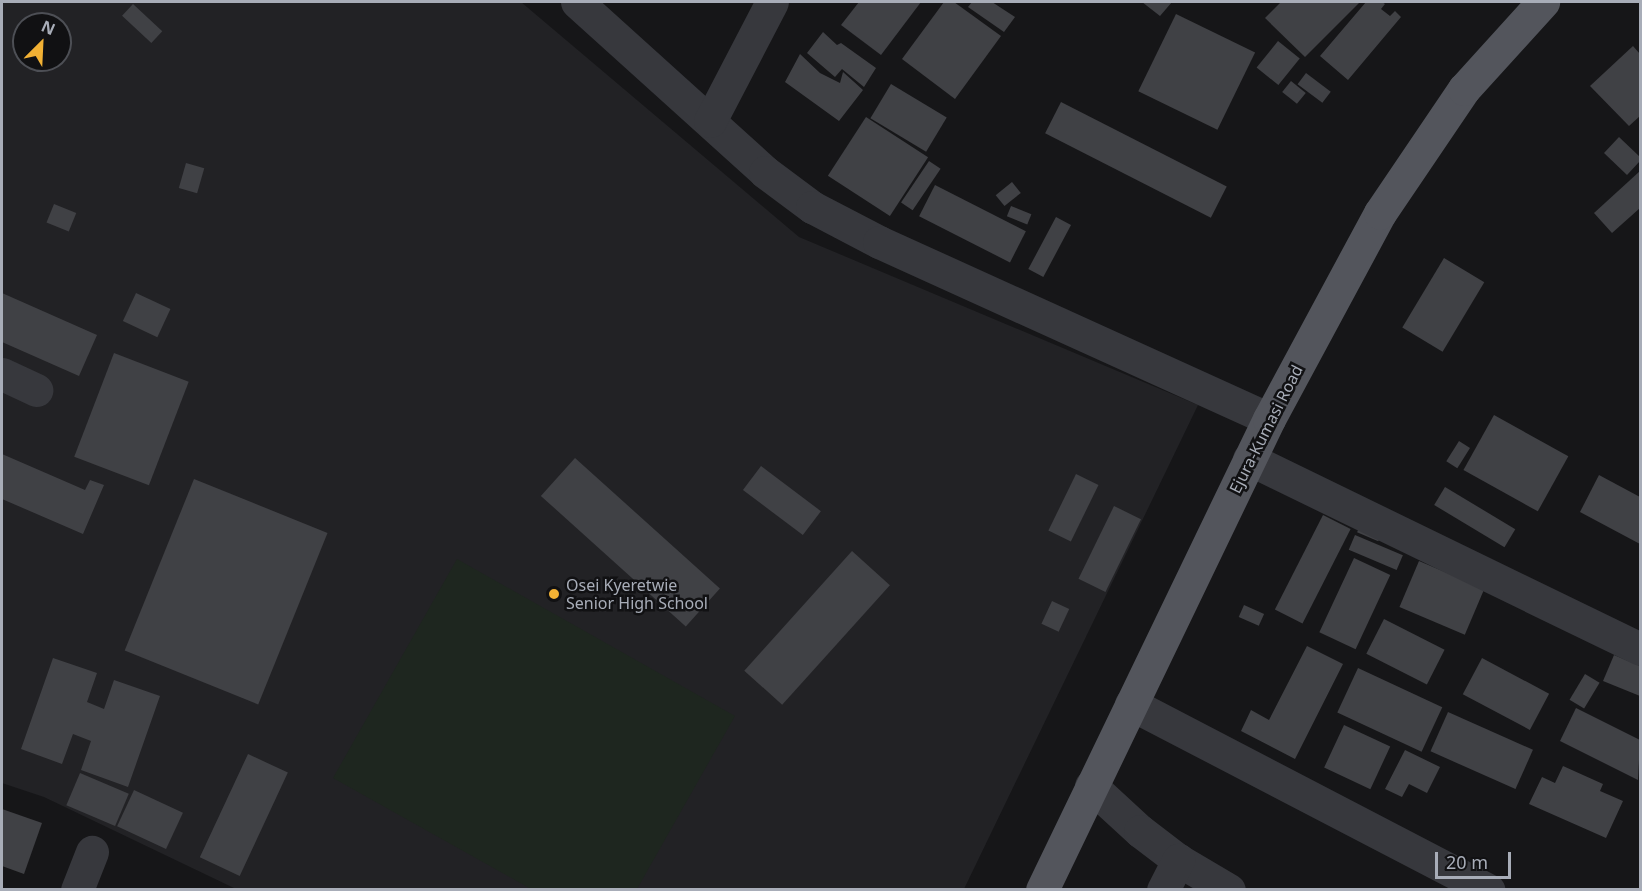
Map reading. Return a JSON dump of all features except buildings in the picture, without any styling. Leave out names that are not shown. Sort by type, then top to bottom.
[{"type":"main road","name":"Ejura-Kumasi Road","points":[[1042,890],[1269,418],[1380,213],[1426,141],[1464,89],[1543,2]]},
{"type":"street","points":[[577,2],[765,172],[812,207],[879,242],[1269,418]]},
{"type":"street","points":[[710,121],[772,2]]},
{"type":"street","points":[[2,374],[36,390]]},
{"type":"street","points":[[1250,459],[1641,649]]},
{"type":"street","points":[[1131,704],[1488,890]]},
{"type":"street","points":[[1091,786],[1140,831],[1178,860],[1229,890]]},
{"type":"street","points":[[77,890],[92,852]]},
{"type":"street","points":[[1163,890],[1178,860]]},
{"type":"shaded area","name":"Osei Kyeretwie Senior High School","points":[[2,2],[521,2],[799,237],[1198,405],[964,889],[236,889],[44,797],[2,783]]},
{"type":"shaded area","points":[[457,559],[735,716],[637,889],[531,889],[333,778]]},
{"type":"place","name":"Osei Kyeretwie Senior High School","points":[[554,594]]}]
